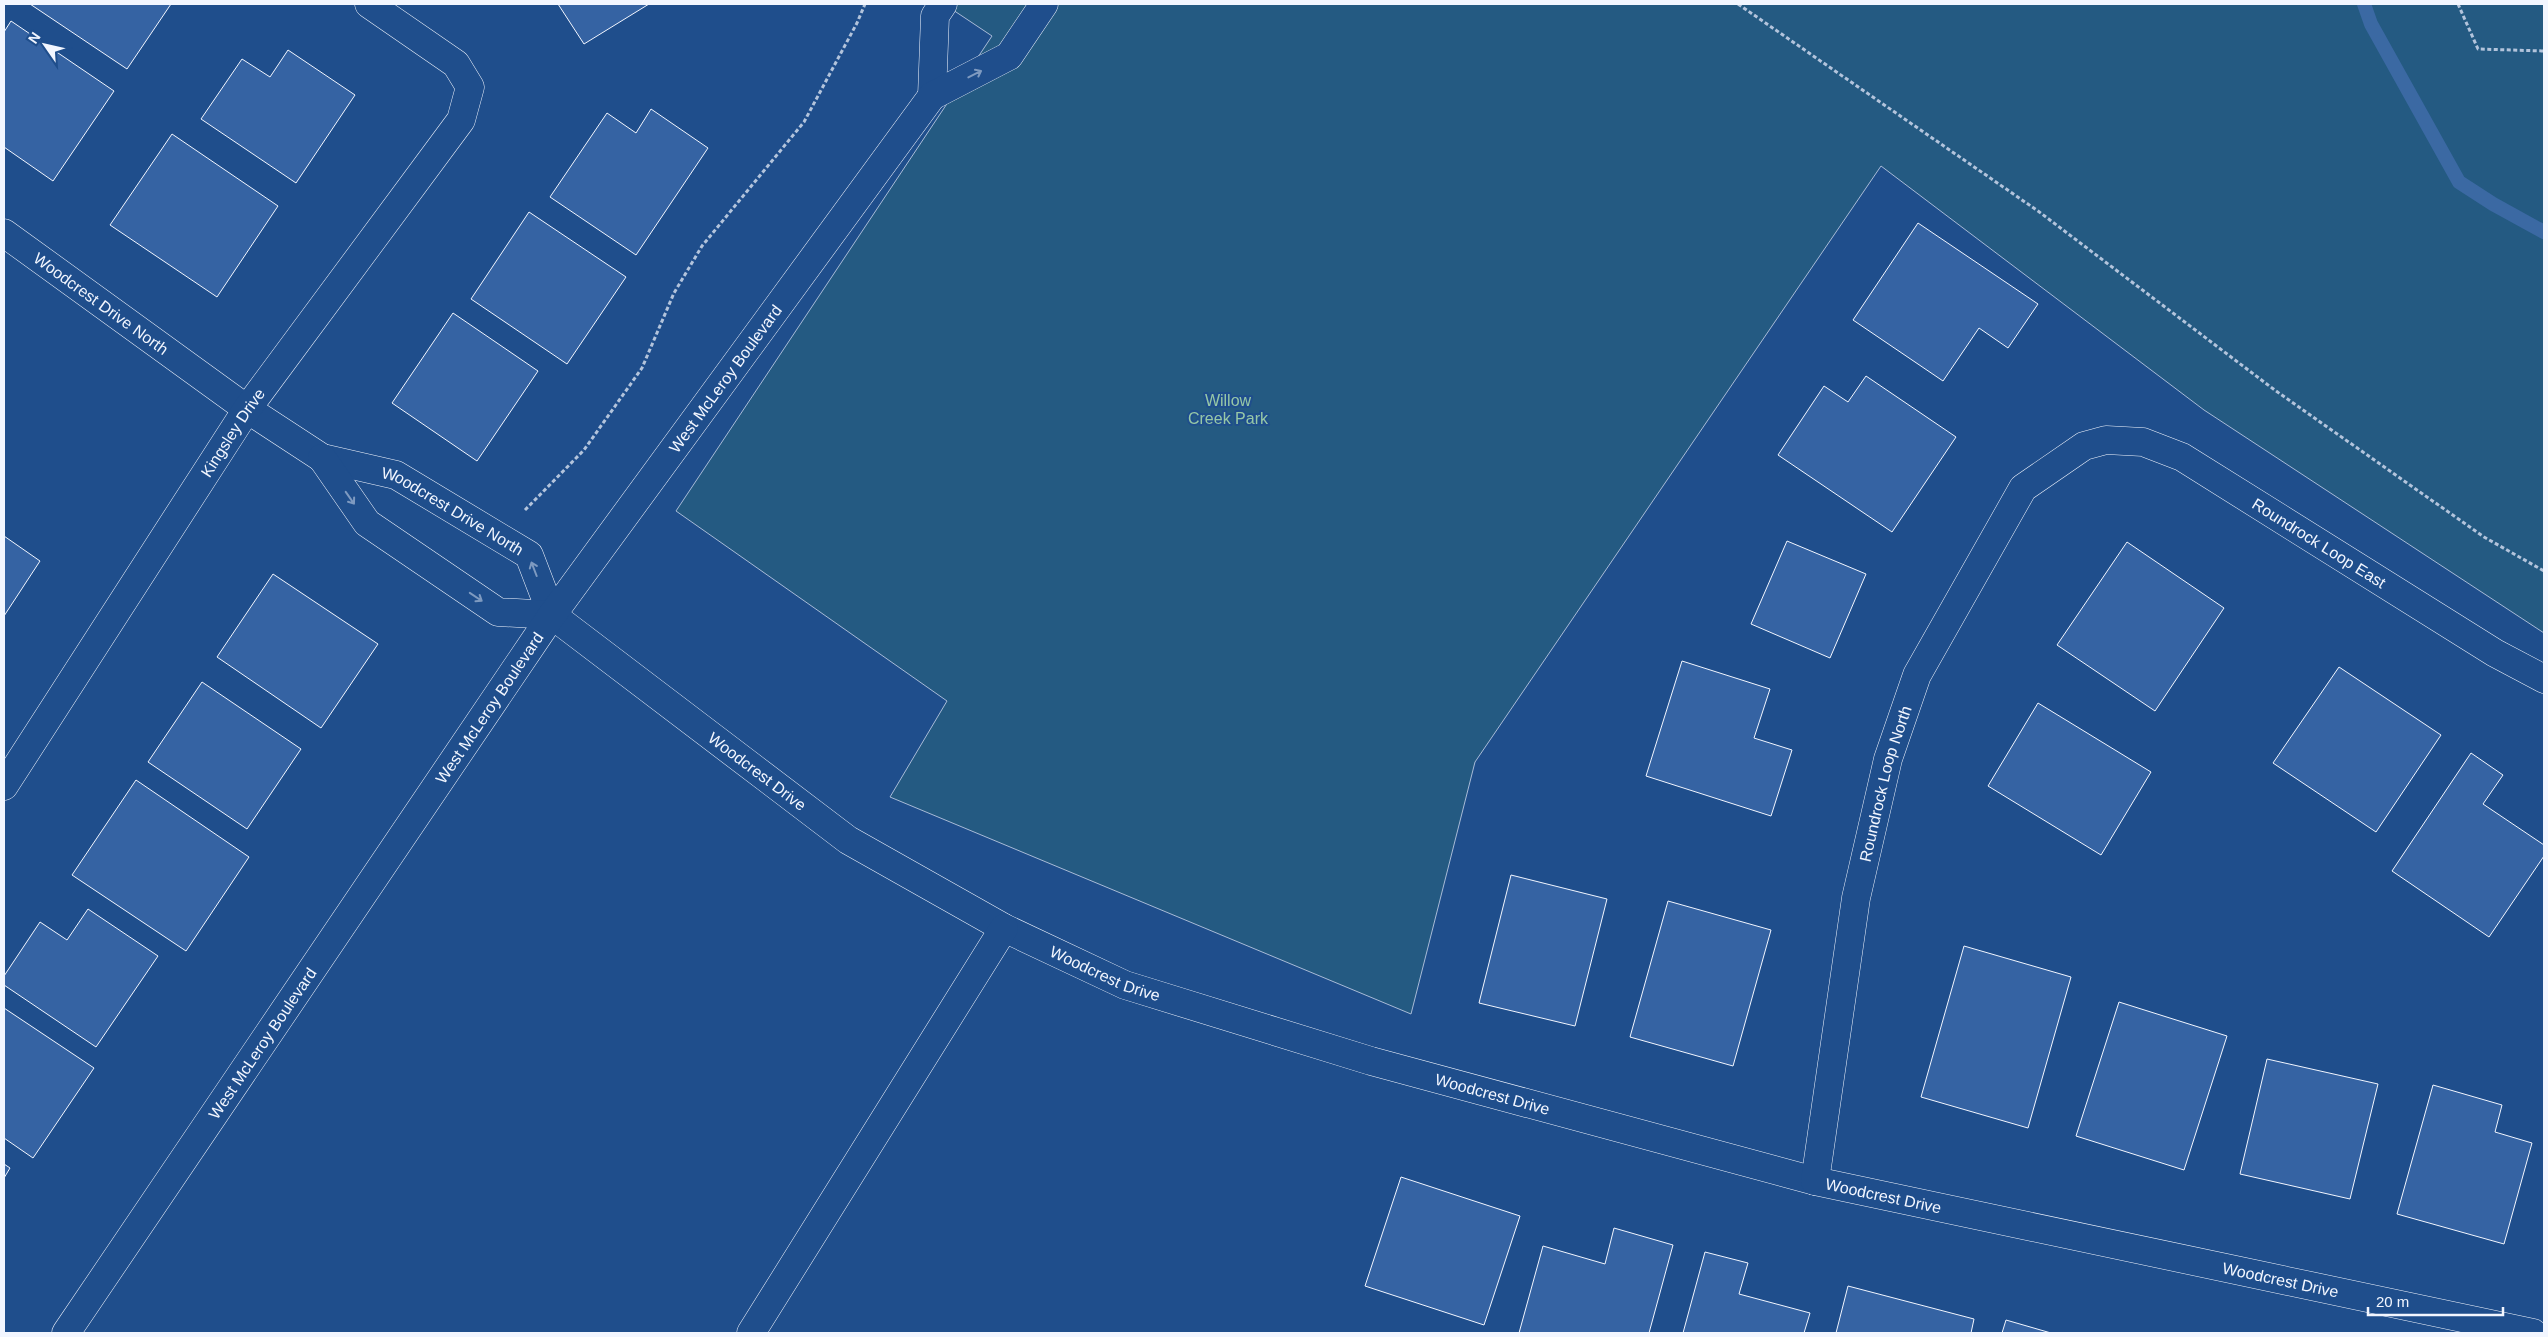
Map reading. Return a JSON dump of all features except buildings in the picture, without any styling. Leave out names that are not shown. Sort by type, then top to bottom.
[{"type":"street","name":"Kingsley Drive","points":[[4,786],[247,409],[461,120],[470,87],[456,64],[369,4]]},
{"type":"street","points":[[932,96],[935,16],[943,4]]},
{"type":"street","name":"West McLeroy Boulevard","points":[[66,1333],[552,615],[932,96],[1009,56],[1044,4]]},
{"type":"street","name":"Woodcrest Drive North","points":[[4,233],[247,409],[322,458],[396,475],[529,555],[552,615],[498,612],[367,523],[322,458]]},
{"type":"street","name":"Roundrock Loop East","points":[[2084,446],[2106,440],[2143,442],[2182,457],[2495,652],[2544,679]]},
{"type":"street","name":"Roundrock Loop North","points":[[1815,1181],[1856,898],[1888,759],[1917,675],[2023,488],[2084,446]]},
{"type":"street","name":"Woodcrest Drive","points":[[552,615],[848,840],[1004,928],[1135,988],[1371,1061],[1815,1181],[2533,1333]]},
{"type":"street","points":[[751,1333],[1004,928]]},
{"type":"path","points":[[505,541],[521,514],[584,450],[642,368],[674,293],[702,246],[804,122],[853,31],[865,4]]},
{"type":"path","points":[[1738,4],[2038,211],[2276,392],[2484,537],[2544,571]]},
{"type":"path","points":[[2458,4],[2478,49],[2544,51]]},
{"type":"green space","name":"Willow Creek Park","points":[[944,4],[2544,4],[2544,633],[2204,410],[1881,166],[1475,762],[1411,1014],[890,797],[947,701],[676,511],[992,36]]},
{"type":"waterway","points":[[2364,4],[2371,24],[2459,182],[2493,204],[2544,232]]}]
